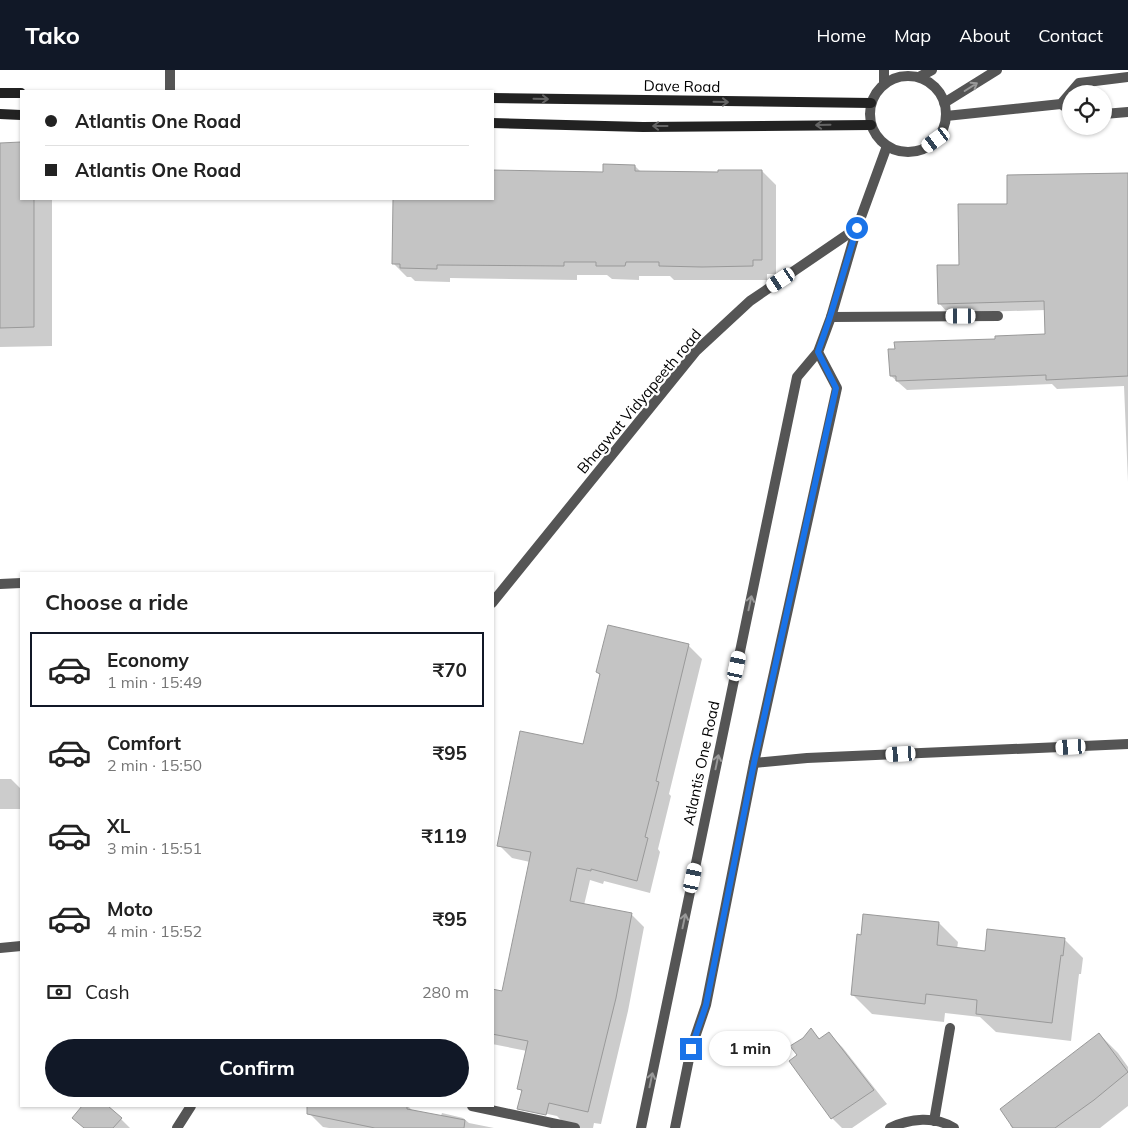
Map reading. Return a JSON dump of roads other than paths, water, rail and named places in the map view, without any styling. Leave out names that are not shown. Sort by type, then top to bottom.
[{"type":"main road","points":[[0,93],[20,93]]},
{"type":"main road","name":"Dave Road","points":[[494,98],[871,103]]},
{"type":"main road","points":[[0,114],[20,115]]},
{"type":"main road","points":[[494,123],[643,127],[871,124]]},
{"type":"street","points":[[170,70],[170,90]]},
{"type":"street","points":[[884,70],[884,84]]},
{"type":"street","points":[[919,78],[932,70]]},
{"type":"street","points":[[944,103],[998,70]]},
{"type":"street","points":[[907,76],[919,78],[930,83],[938,91],[944,103],[946,116],[943,129],[936,140],[925,148],[912,152],[899,151],[887,146],[878,138],[869,115],[871,103],[876,92],[884,84],[895,78],[907,76]]},
{"type":"street","points":[[946,116],[1061,104],[1079,83],[1128,77]]},
{"type":"street","points":[[1112,113],[1128,112]]},
{"type":"street","name":"Atlantis One Road","points":[[641,1128],[797,377],[818,352],[857,228],[887,146]]},
{"type":"street","name":"Bhagwat Vidyapeeth road","points":[[494,602],[696,351],[750,301],[857,228]]},
{"type":"street","points":[[830,317],[998,316]]},
{"type":"street","points":[[675,1128],[691,1049],[706,1005],[754,763],[836,388],[818,352]]},
{"type":"street","points":[[0,584],[20,583]]},
{"type":"street","points":[[754,763],[816,758],[1128,744]]},
{"type":"street","points":[[0,948],[20,946]]},
{"type":"street","points":[[934,1121],[950,1028]]},
{"type":"street","points":[[177,1128],[190,1107]]},
{"type":"street","points":[[477,1107],[575,1128]]},
{"type":"street","points":[[890,1128],[900,1123],[923,1119],[947,1124],[954,1128]]}]
